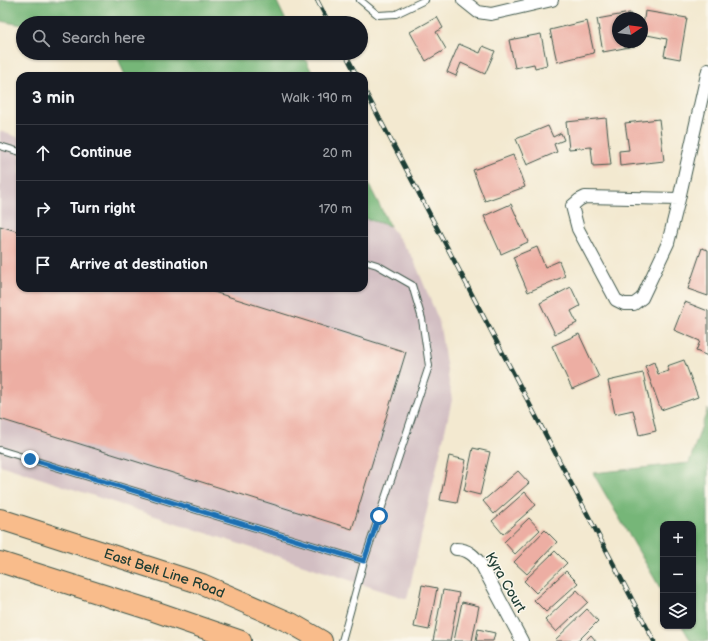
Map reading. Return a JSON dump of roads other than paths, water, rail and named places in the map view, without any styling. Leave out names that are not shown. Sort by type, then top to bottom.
[{"type":"main road","name":"East Belt Line Road","points":[[0,520],[202,584],[291,624],[322,641]]},
{"type":"main road","points":[[0,562],[146,608],[241,641]]},
{"type":"street","points":[[463,0],[478,12],[491,14],[552,0]]},
{"type":"street","points":[[679,199],[585,197],[572,206],[578,229],[616,300],[624,304],[634,304],[642,298],[668,243],[679,199],[708,70]]},
{"type":"street","name":"Kyra Court","points":[[456,549],[463,549],[476,557],[522,641]]},
{"type":"lane","points":[[360,0],[378,15],[396,14],[425,0]]},
{"type":"lane","points":[[0,146],[16,151]]},
{"type":"lane","points":[[342,641],[364,561],[429,366],[422,319],[412,285],[377,265],[368,262]]},
{"type":"lane","points":[[0,450],[364,561]]},
{"type":"railway","points":[[317,0],[325,16]]},
{"type":"railway","points":[[349,60],[355,72]]},
{"type":"railway","points":[[368,97],[654,641]]}]
